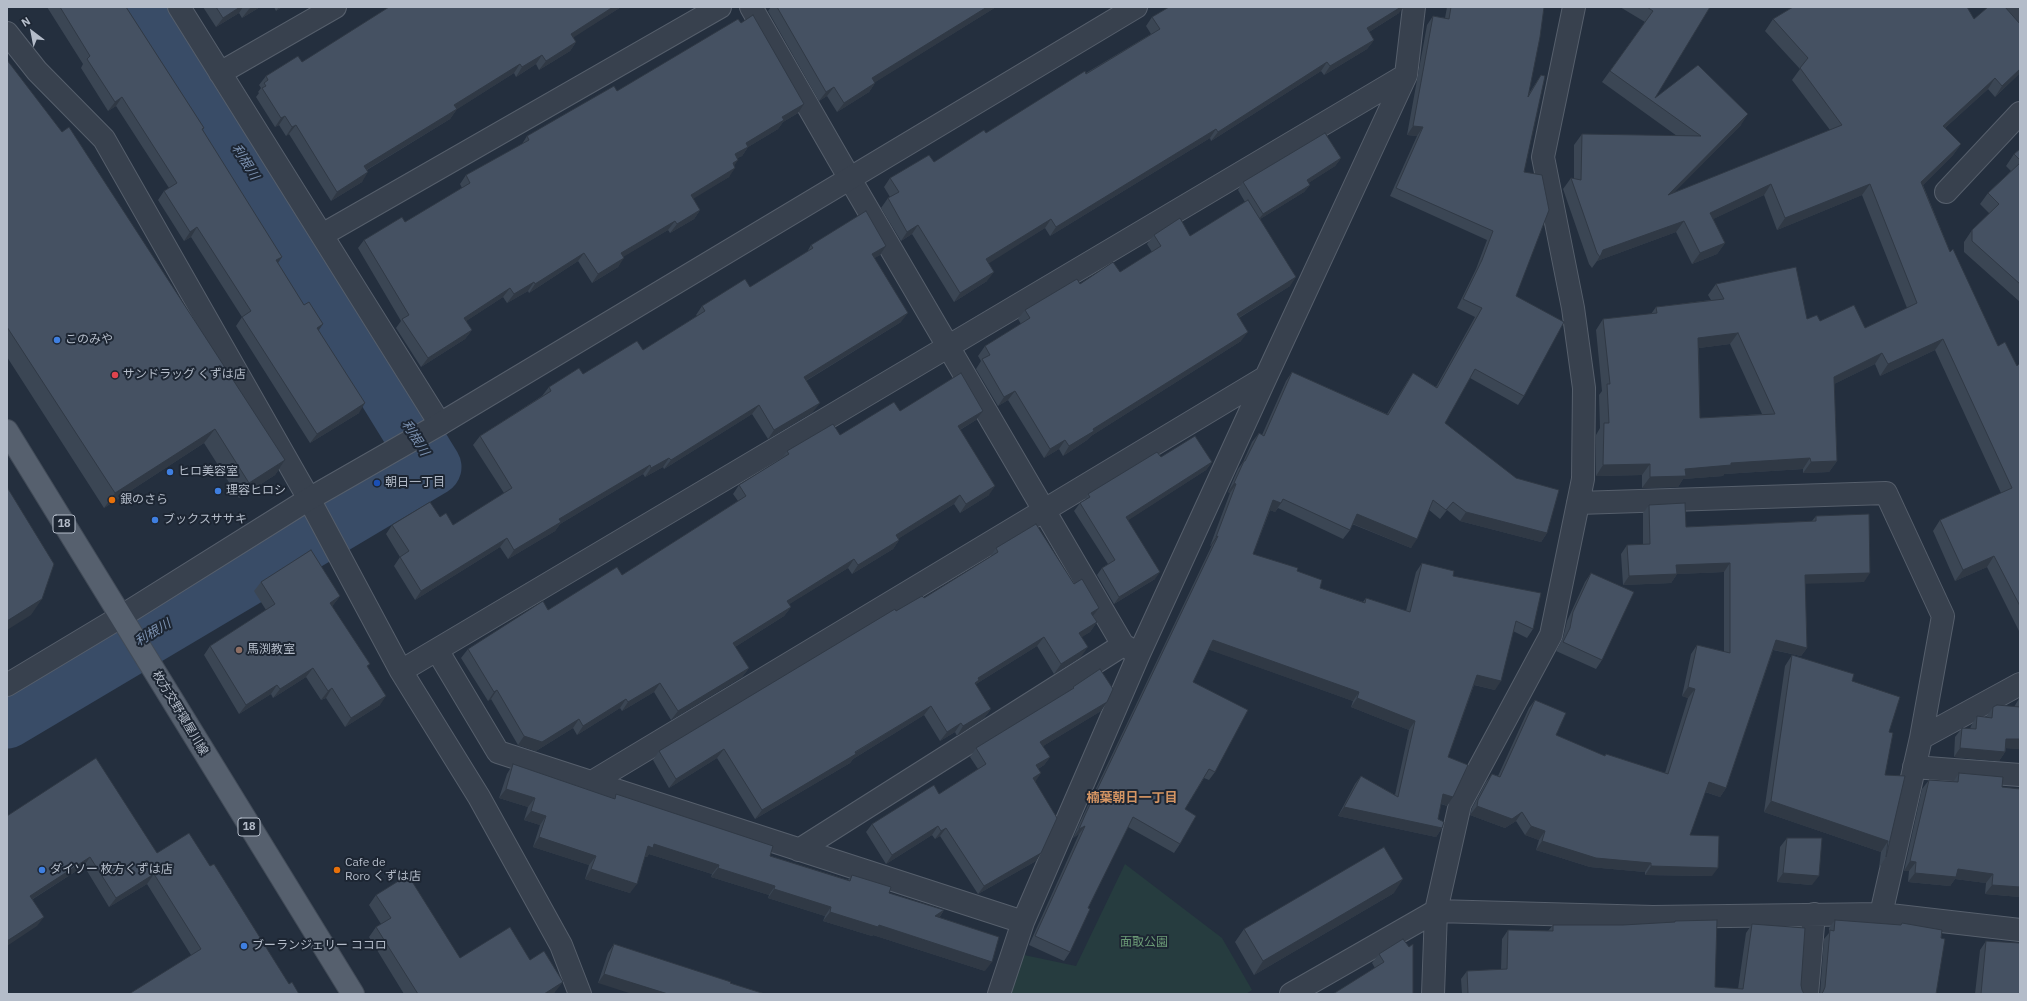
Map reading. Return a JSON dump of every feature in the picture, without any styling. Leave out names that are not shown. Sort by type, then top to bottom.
[{"type":"main road","name":"枚方交野寝屋川線","points":[[7,431],[353,994]]},
{"type":"street","points":[[179,7],[440,424]]},
{"type":"street","points":[[220,73],[335,7]]},
{"type":"street","points":[[322,235],[720,7]]},
{"type":"street","points":[[751,7],[1043,510],[1131,650]]},
{"type":"street","points":[[7,685],[126,623],[309,499],[440,424],[1136,7]]},
{"type":"street","points":[[999,994],[1023,922],[1131,650],[1266,377],[1406,75],[1414,7]]},
{"type":"street","points":[[1433,994],[1436,911],[1460,804],[1551,635],[1583,478],[1584,388],[1573,308],[1543,157],[1574,7]]},
{"type":"street","points":[[2013,7],[2020,14]]},
{"type":"street","points":[[7,33],[37,71],[104,140],[309,499],[401,671],[479,797],[560,945],[580,994]]},
{"type":"street","points":[[401,671],[1406,75]]},
{"type":"street","points":[[1946,192],[2020,113]]},
{"type":"street","points":[[592,782],[1266,377]]},
{"type":"street","points":[[1578,503],[1886,493],[1943,616],[1921,738],[1881,914]]},
{"type":"street","points":[[437,650],[498,752],[1023,922]]},
{"type":"street","points":[[799,850],[1131,650]]},
{"type":"street","points":[[1921,738],[2020,684]]},
{"type":"street","points":[[1914,767],[2020,775]]},
{"type":"street","points":[[1291,994],[1436,911],[1653,917],[1881,914],[2020,930]]},
{"type":"street","points":[[1807,994],[1814,914]]},
{"type":"green space","name":"面取公園","points":[[1125,864],[1222,938],[1252,990],[1246,994],[1011,994],[1024,955],[1076,966]]},
{"type":"building","points":[[60,7],[126,7],[204,128],[202,129],[282,257],[276,260],[304,305],[309,302],[323,324],[317,328],[365,403],[317,434],[242,317],[251,311],[197,227],[190,232],[164,191],[177,183],[122,97],[115,102],[87,59],[90,56]]},
{"type":"building","points":[[216,7],[240,7],[223,18]]},
{"type":"building","points":[[389,7],[613,7],[571,34],[576,42],[546,61],[542,55],[522,67],[520,64],[454,105],[457,109],[364,166],[368,172],[337,192],[296,125],[292,127],[285,116],[281,118],[262,88],[266,86],[264,83],[268,80],[266,76],[298,56],[302,62]]},
{"type":"building","points":[[777,7],[987,7],[872,78],[875,83],[844,103],[834,87],[826,92]]},
{"type":"building","points":[[1169,7],[1401,7],[1367,28],[1374,40],[1330,66],[1327,62],[1218,132],[1216,129],[1056,227],[1051,219],[986,259],[994,272],[960,293],[918,225],[907,232],[888,198],[899,192],[890,178],[929,155],[934,162],[984,130],[986,133],[1085,71],[1086,74],[1160,29],[1152,17]]},
{"type":"building","points":[[1451,7],[1544,7],[1540,37],[1528,97],[1541,75],[1545,76],[1524,172],[1542,175],[1549,210],[1516,296],[1564,322],[1524,396],[1475,369],[1445,423],[1516,478],[1559,490],[1547,533],[1466,512],[1453,502],[1446,510],[1433,500],[1417,539],[1357,514],[1350,530],[1283,499],[1281,503],[1273,500],[1253,554],[1298,568],[1297,571],[1322,580],[1320,588],[1365,603],[1366,598],[1410,612],[1422,563],[1454,571],[1453,576],[1541,593],[1533,629],[1516,621],[1501,681],[1477,675],[1448,757],[1468,765],[1453,797],[1443,794],[1438,819],[1444,822],[1442,828],[1344,807],[1361,776],[1398,797],[1415,721],[1357,698],[1359,692],[1213,640],[1193,682],[1248,710],[1215,772],[1209,769],[1185,809],[1196,816],[1180,844],[1133,817],[1088,908],[1090,909],[1070,952],[1035,936],[1085,826],[1079,829],[1086,813],[1218,536],[1216,537],[1236,484],[1234,483],[1244,461],[1259,433],[1264,436],[1292,372],[1388,415],[1413,373],[1437,388],[1482,308],[1463,299],[1482,260],[1493,231],[1396,188],[1423,127],[1413,126],[1433,16],[1449,19]]},
{"type":"building","points":[[1647,7],[1710,7],[1655,98],[1698,65],[1748,114],[1668,195],[1842,125],[1800,68],[1808,58],[1773,19],[1793,7],[1967,7],[1974,19],[1988,7],[2005,7],[2020,24],[2020,69],[2002,86],[1995,78],[1943,126],[1961,144],[1921,182],[1950,252],[1953,249],[1998,346],[2005,342],[2017,366],[2020,363],[2020,606],[1994,556],[1963,570],[1940,520],[2012,488],[1943,339],[1888,364],[1882,353],[1834,377],[1837,461],[1811,462],[1810,458],[1731,463],[1731,465],[1685,469],[1686,476],[1650,477],[1650,464],[1603,465],[1604,423],[1609,423],[1607,384],[1610,384],[1603,319],[1657,313],[1656,307],[1724,299],[1716,284],[1796,267],[1807,319],[1817,315],[1820,321],[1854,305],[1865,328],[1917,303],[1870,184],[1785,218],[1771,184],[1710,213],[1725,243],[1700,253],[1684,221],[1603,250],[1600,257],[1597,253],[1571,178],[1581,180],[1582,134],[1701,136],[1610,71],[1653,11]],"holes":[[[1738,333],[1775,414],[1700,418],[1698,338]]]},
{"type":"building","points":[[753,15],[804,104],[782,117],[784,120],[746,143],[748,147],[735,154],[738,160],[733,163],[735,168],[691,195],[700,210],[677,224],[675,221],[621,253],[624,258],[598,274],[584,253],[535,284],[534,282],[514,294],[510,288],[464,318],[472,330],[428,358],[402,319],[409,315],[364,240],[402,217],[405,222],[470,183],[466,175],[529,140],[527,136],[614,86],[617,91],[738,19],[741,23]]},
{"type":"building","points":[[7,60],[62,132],[69,127],[285,460],[249,483],[215,429],[115,493],[7,327]]},
{"type":"building","points":[[1325,133],[1341,158],[1307,180],[1310,185],[1263,214],[1243,182]]},
{"type":"building","points":[[2020,149],[2020,160],[2014,154]]},
{"type":"building","points":[[2020,163],[2020,284],[1972,241],[1972,230],[1999,204],[1988,193]]},
{"type":"building","points":[[1248,200],[1296,277],[1237,314],[1248,332],[1093,429],[1094,431],[1069,446],[1065,440],[1050,449],[1015,391],[1004,397],[982,359],[990,355],[985,346],[1030,318],[1025,310],[1077,279],[1080,284],[1113,262],[1120,272],[1161,246],[1154,235],[1180,218],[1190,236]]},
{"type":"building","points":[[866,211],[886,246],[872,254],[908,313],[804,377],[820,403],[774,430],[759,405],[671,460],[669,458],[651,468],[650,465],[559,519],[561,522],[514,550],[507,538],[421,591],[400,557],[409,551],[392,525],[430,502],[440,517],[446,513],[453,525],[512,488],[480,436],[551,391],[549,387],[579,368],[583,374],[637,341],[643,350],[705,311],[702,306],[745,279],[750,287],[813,248],[811,245]]},
{"type":"building","points":[[961,373],[983,411],[958,426],[995,486],[966,504],[960,495],[896,535],[899,540],[858,565],[854,559],[787,601],[791,607],[733,643],[749,668],[678,711],[660,683],[628,702],[626,699],[583,726],[579,719],[542,742],[524,736],[497,690],[494,692],[468,649],[543,601],[548,610],[617,567],[622,575],[746,496],[739,485],[789,454],[787,451],[833,424],[840,435],[894,402],[900,411]]},
{"type":"building","points":[[1195,436],[1212,462],[1126,517],[1160,572],[1119,597],[1102,568],[1115,560],[1080,503],[1090,497],[1088,494],[1157,452],[1161,457]]},
{"type":"building","points":[[7,487],[54,564],[42,599],[7,621]]},
{"type":"building","points":[[1685,503],[1686,527],[1816,521],[1816,516],[1869,514],[1870,573],[1805,575],[1807,648],[1776,640],[1726,788],[1709,782],[1690,835],[1719,836],[1718,868],[1651,866],[1651,863],[1596,858],[1542,841],[1545,831],[1531,826],[1522,812],[1512,819],[1477,806],[1478,800],[1492,774],[1500,777],[1535,700],[1566,713],[1556,735],[1605,756],[1606,754],[1668,774],[1695,689],[1688,687],[1697,645],[1730,653],[1730,563],[1676,565],[1677,574],[1629,576],[1627,545],[1650,544],[1649,505]]},
{"type":"building","points":[[1036,524],[1074,584],[1082,579],[1099,608],[1091,613],[1097,622],[1079,633],[1088,647],[1061,664],[1044,637],[978,678],[979,680],[975,683],[991,709],[963,726],[961,723],[947,732],[931,706],[855,752],[856,754],[762,810],[724,749],[676,779],[659,751],[895,609],[896,611],[922,596],[924,598],[998,552],[996,548]]},
{"type":"building","points":[[311,550],[340,596],[330,603],[370,664],[367,666],[386,696],[351,718],[332,688],[328,691],[313,668],[280,689],[277,685],[246,705],[210,646],[275,604],[261,582]]},
{"type":"building","points":[[1591,573],[1634,592],[1602,660],[1563,642],[1570,628],[1573,612]]},
{"type":"building","points":[[1792,655],[1854,674],[1852,681],[1900,697],[1889,732],[1893,733],[1885,775],[1905,776],[1886,857],[1888,841],[1771,801]]},
{"type":"building","points":[[1100,669],[1113,689],[1107,702],[1040,742],[1050,757],[1036,765],[1041,773],[1033,778],[1057,818],[1041,853],[984,886],[946,828],[941,831],[938,826],[892,855],[872,824],[934,785],[939,794],[986,764],[976,748],[1074,688],[1073,687]]},
{"type":"building","points":[[1997,705],[2020,707],[2020,739],[2006,739],[2005,752],[1960,748],[1962,728],[1976,729],[1977,716],[1992,718],[1993,707]]},
{"type":"building","points":[[96,758],[157,853],[189,833],[210,866],[214,864],[289,984],[292,982],[299,994],[129,994],[201,949],[154,874],[116,898],[90,857],[30,896],[44,917],[7,941],[7,816]]},
{"type":"building","points":[[513,764],[615,799],[616,794],[773,846],[770,856],[850,881],[852,875],[891,887],[889,893],[944,910],[935,916],[999,937],[992,962],[879,925],[878,927],[830,912],[831,907],[774,889],[775,886],[718,868],[719,865],[654,844],[653,848],[648,846],[637,884],[591,869],[596,856],[539,837],[546,816],[531,811],[535,798],[506,789]]},
{"type":"building","points":[[1959,773],[2003,777],[2002,787],[2020,789],[2020,887],[1992,885],[1993,874],[1958,869],[1956,877],[1915,873],[1916,862],[1910,861],[1929,780],[1958,782]]},
{"type":"building","points":[[1787,838],[1822,838],[1819,876],[1783,873]]},
{"type":"building","points":[[1384,847],[1403,879],[1263,961],[1244,929]]},
{"type":"building","points":[[408,875],[460,958],[510,927],[530,960],[544,951],[563,982],[544,994],[418,994],[376,927],[391,918],[376,895]]},
{"type":"building","points":[[1717,920],[1715,987],[1743,989],[1752,924],[1805,928],[1801,985],[1804,994],[1468,994],[1467,971],[1507,969],[1508,930],[1553,931],[1553,925],[1623,925],[1675,921]]},
{"type":"building","points":[[1835,920],[1901,925],[1902,923],[1942,930],[1941,938],[1945,939],[1936,994],[1821,994],[1825,987],[1830,930],[1834,931]]},
{"type":"building","points":[[1403,939],[1409,947],[1413,944],[1413,994],[1333,994],[1384,962],[1379,954]]},
{"type":"building","points":[[1986,941],[2020,943],[2020,994],[1981,994]]},
{"type":"building","points":[[614,944],[765,994],[668,994],[604,974]]},
{"type":"waterway","name":"利根川","points":[[7,720],[433,467],[150,7]]},
{"type":"place","name":"このみや","points":[[57,340]]},
{"type":"place","name":"サンドラッグ くずは店","points":[[115,375]]},
{"type":"place","name":"ヒロ美容室","points":[[170,472]]},
{"type":"place","name":"朝日一丁目","points":[[377,483]]},
{"type":"place","name":"理容ヒロシ","points":[[218,491]]},
{"type":"place","name":"銀のさら","points":[[112,500]]},
{"type":"place","name":"ブックスササキ","points":[[155,520]]},
{"type":"place","name":"馬渕教室","points":[[239,650]]},
{"type":"place","name":"ダイソー 枚方くずは店","points":[[42,870]]},
{"type":"place","name":"Cafe de Roro くずは店","points":[[337,870]]},
{"type":"place","name":"ブーランジェリー ココロ","points":[[244,946]]},
{"type":"district","name":"楠葉朝日一丁目","points":[[1132,798]]}]
